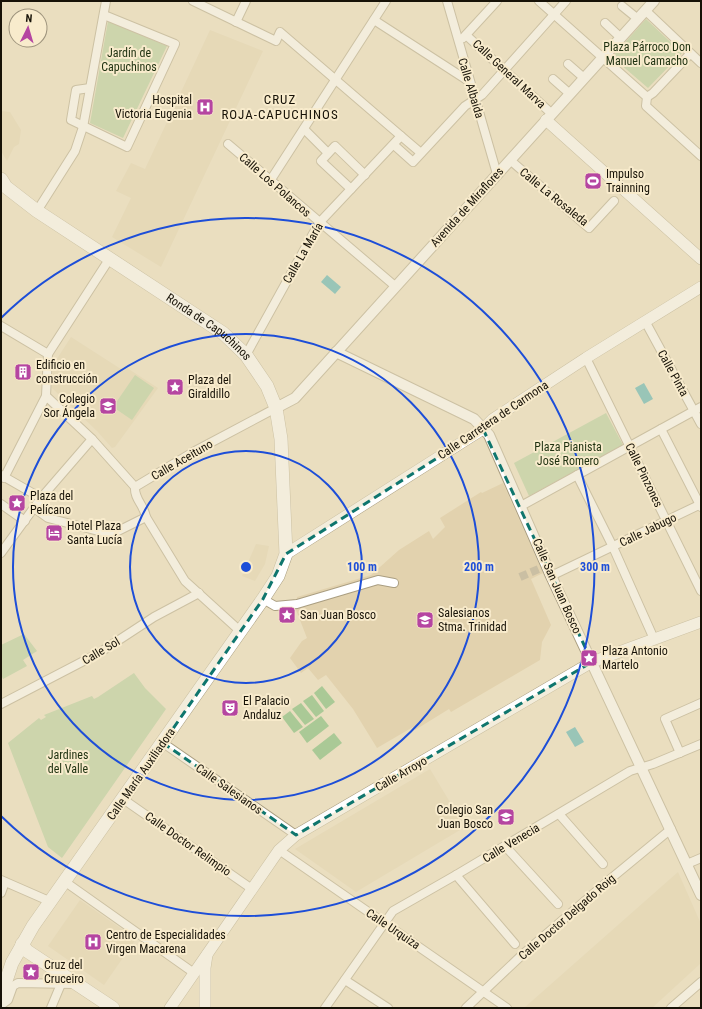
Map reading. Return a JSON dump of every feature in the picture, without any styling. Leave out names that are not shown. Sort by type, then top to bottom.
[{"type":"main road","points":[[549,117],[701,259]]},
{"type":"main road","name":"Ronda de Capuchinos","points":[[1,179],[6,187],[37,211],[222,332],[246,355],[267,386],[276,408],[281,439],[290,552]]},
{"type":"main road","name":"Calle Carretera de Carmona","points":[[290,552],[483,429],[493,419],[586,358],[701,287]]},
{"type":"main road","name":"Calle María Auxiliadora","points":[[5,998],[24,947],[49,901],[163,743],[240,631],[264,599],[290,552]]},
{"type":"main road","name":"Calle Arroyo","points":[[170,1008],[279,850],[296,835],[592,662],[701,622]]},
{"type":"main road","points":[[24,947],[113,1008]]},
{"type":"main road","points":[[206,1008],[205,968],[209,950]]},
{"type":"street","points":[[37,211],[76,151],[83,127],[106,1]]},
{"type":"street","points":[[193,1],[204,4],[236,22],[276,41],[280,32],[421,153]]},
{"type":"street","points":[[236,22],[246,1]]},
{"type":"street","points":[[270,181],[386,1]]},
{"type":"street","name":"Calle Albaida","points":[[447,1],[458,44],[497,174]]},
{"type":"street","points":[[458,44],[496,1]]},
{"type":"street","points":[[539,1],[647,97]]},
{"type":"street","points":[[394,145],[413,162],[465,106],[482,95],[566,1]]},
{"type":"street","name":"Avenida de Miraflores","points":[[276,408],[295,398],[654,1]]},
{"type":"street","points":[[622,6],[638,19]]},
{"type":"street","points":[[646,11],[701,63]]},
{"type":"street","points":[[90,88],[76,90],[71,120],[127,147],[175,44],[104,15]]},
{"type":"street","points":[[374,20],[470,82]]},
{"type":"street","points":[[605,23],[621,38]]},
{"type":"street","name":"Calle General Marva","points":[[466,35],[504,70],[549,117]]},
{"type":"street","points":[[690,54],[653,93],[647,97],[646,106],[701,156]]},
{"type":"street","points":[[568,64],[584,78]]},
{"type":"street","points":[[553,79],[570,94]]},
{"type":"street","points":[[304,129],[328,153]]},
{"type":"street","name":"Calle La María","points":[[246,355],[319,222],[402,136]]},
{"type":"street","name":"Calle Los Polancos","points":[[228,144],[395,286]]},
{"type":"street","points":[[351,189],[321,160],[335,146],[365,175]]},
{"type":"street","name":"Calle La Rosaleda","points":[[510,160],[589,228],[614,201]]},
{"type":"street","points":[[41,498],[3,476],[46,396],[48,354],[110,258]]},
{"type":"street","name":"Calle Pinta","points":[[645,321],[698,409],[701,424]]},
{"type":"street","points":[[1,326],[48,354]]},
{"type":"street","name":"Calle San Juan Bosco","points":[[336,352],[474,419],[488,435],[521,506],[544,567],[551,576],[701,895]]},
{"type":"street","name":"Calle Pinzones","points":[[586,358],[701,591]]},
{"type":"street","points":[[46,396],[92,439],[135,487],[135,495],[144,509],[146,517],[185,580],[240,631]]},
{"type":"street","name":"Calle Aceituno","points":[[135,487],[228,433],[276,408]]},
{"type":"street","points":[[521,506],[698,409]]},
{"type":"street","points":[[661,430],[701,505]]},
{"type":"street","points":[[1,553],[41,498],[92,439]]},
{"type":"street","points":[[577,475],[613,547],[654,639]]},
{"type":"street","points":[[1,504],[25,521]]},
{"type":"street","name":"Calle Jabugo","points":[[551,576],[701,505]]},
{"type":"street","points":[[34,508],[48,518],[106,533],[114,533],[146,517]]},
{"type":"street","points":[[264,599],[275,606],[297,604],[378,580],[394,583]]},
{"type":"street","name":"Calle Sol","points":[[1,704],[99,654],[154,617],[199,593]]},
{"type":"street","points":[[680,753],[665,719],[701,703]]},
{"type":"street","name":"Calle Salesianos","points":[[163,743],[296,835]]},
{"type":"street","name":"Calle Venecia","points":[[325,1008],[393,910],[456,875],[630,771],[701,744]]},
{"type":"street","name":"Calle Doctor Relimpio","points":[[123,799],[252,889]]},
{"type":"street","points":[[559,814],[603,864]]},
{"type":"street","name":"Calle Doctor Delgado Roig","points":[[466,1008],[485,992],[522,955],[671,829]]},
{"type":"street","points":[[505,846],[558,904]]},
{"type":"street","name":"Calle Urquiza","points":[[279,850],[508,1008]]},
{"type":"street","points":[[687,864],[701,858]]},
{"type":"street","points":[[456,875],[515,944]]},
{"type":"street","points":[[1,893],[3,881],[49,901]]},
{"type":"street","points":[[64,881],[202,984],[205,990]]},
{"type":"street","points":[[345,980],[388,1008]]},
{"type":"street","points":[[9,984],[22,982],[77,984]]},
{"type":"street","points":[[671,1008],[701,982]]},
{"type":"street","points":[[51,1008],[61,984]]},
{"type":"street","points":[[1,1005],[5,998]]},
{"type":"highlighted area","points":[[483,429],[592,662],[296,835],[163,743],[263,599],[286,554]]},
{"type":"shaded area","name":"Hospital Victoria Eugenia","points":[[210,30],[263,51],[161,267],[112,237],[131,198],[116,191],[131,163],[145,169]]},
{"type":"shaded area","points":[[1,111],[10,112],[21,130],[19,144],[14,147],[7,161],[1,151]]},
{"type":"shaded area","name":"Colegio Sor Ángela","points":[[71,337],[124,371],[127,368],[158,388],[115,447],[112,448],[97,431],[52,388],[53,365]]},
{"type":"shaded area","name":"Salesianos Stma. Trinidad","points":[[503,483],[543,573],[531,579],[551,625],[542,642],[540,660],[451,712],[449,709],[415,730],[413,727],[377,748],[353,709],[326,675],[318,680],[308,668],[301,673],[290,658],[302,641],[307,638],[296,610],[297,597],[371,575],[399,550],[429,531],[433,539],[445,527],[440,518],[481,492],[482,493]]},
{"type":"shaded area","points":[[256,544],[269,546],[265,564],[255,581],[242,576]]},
{"type":"shaded area","points":[[430,769],[465,827],[356,892],[295,849]]},
{"type":"shaded area","points":[[678,872],[701,924],[701,963],[652,1008],[524,1008]]},
{"type":"shaded area","name":"Centro de Especialidades Virgen Macarena","points":[[80,900],[136,939],[104,985],[48,946]]},
{"type":"green space","name":"Plaza Párroco Don Manuel Camacho","points":[[646,19],[682,53],[648,88],[612,57]]},
{"type":"green space","name":"Jardín de Capuchinos","points":[[108,21],[167,46],[123,138],[90,123]]},
{"type":"green space","points":[[135,375],[154,388],[132,420],[113,407]]},
{"type":"green space","name":"Plaza Pianista José Romero","points":[[606,413],[623,445],[529,496],[514,463]]},
{"type":"green space","points":[[24,634],[37,651],[23,660],[27,666],[3,679],[1,675],[1,645]]},
{"type":"green space","name":"Jardines del Valle","points":[[134,673],[145,688],[166,709],[62,858],[48,847],[8,743],[39,718],[41,720],[46,717],[44,715],[92,696],[94,699]]},
{"type":"green space","points":[[322,686],[335,702],[326,709],[314,693]]},
{"type":"green space","points":[[312,695],[324,711],[316,717],[303,701]]},
{"type":"green space","points":[[301,703],[314,719],[305,725],[292,709]]},
{"type":"green space","points":[[290,711],[303,727],[294,733],[282,717]]},
{"type":"green space","points":[[321,716],[329,726],[307,743],[299,732]]},
{"type":"green space","points":[[334,733],[342,743],[320,760],[312,750]]},
{"type":"water","points":[[327,275],[341,287],[335,294],[321,282]]},
{"type":"water","points":[[644,383],[653,399],[644,404],[635,388]]},
{"type":"water","points":[[575,727],[584,742],[575,747],[566,732]]},
{"type":"tunnel","points":[[520,577],[541,568]]},
{"type":"place","name":"Hospital Victoria Eugenia","points":[[205,107]]},
{"type":"place","name":"Impulso Trainning","points":[[593,181]]},
{"type":"place","name":"Edificio en construcción","points":[[23,372]]},
{"type":"place","name":"Plaza del Giraldillo","points":[[175,387]]},
{"type":"place","name":"Colegio Sor Ángela","points":[[108,406]]},
{"type":"place","name":"Plaza del Pelícano","points":[[17,503]]},
{"type":"place","name":"Hotel Plaza Santa Lucía","points":[[54,533]]},
{"type":"place","name":"San Juan Bosco","points":[[287,615]]},
{"type":"place","name":"Salesianos Stma. Trinidad","points":[[425,620]]},
{"type":"place","name":"Plaza Antonio Martelo","points":[[589,658]]},
{"type":"place","name":"El Palacio Andaluz","points":[[230,708]]},
{"type":"place","name":"Colegio San Juan Bosco","points":[[506,817]]},
{"type":"place","name":"Centro de Especialidades Virgen Macarena","points":[[93,942]]},
{"type":"place","name":"Cruz del Cruceiro","points":[[31,972]]},
{"type":"district","name":"CRUZ ROJA-CAPUCHINOS","points":[[280,106]]}]
